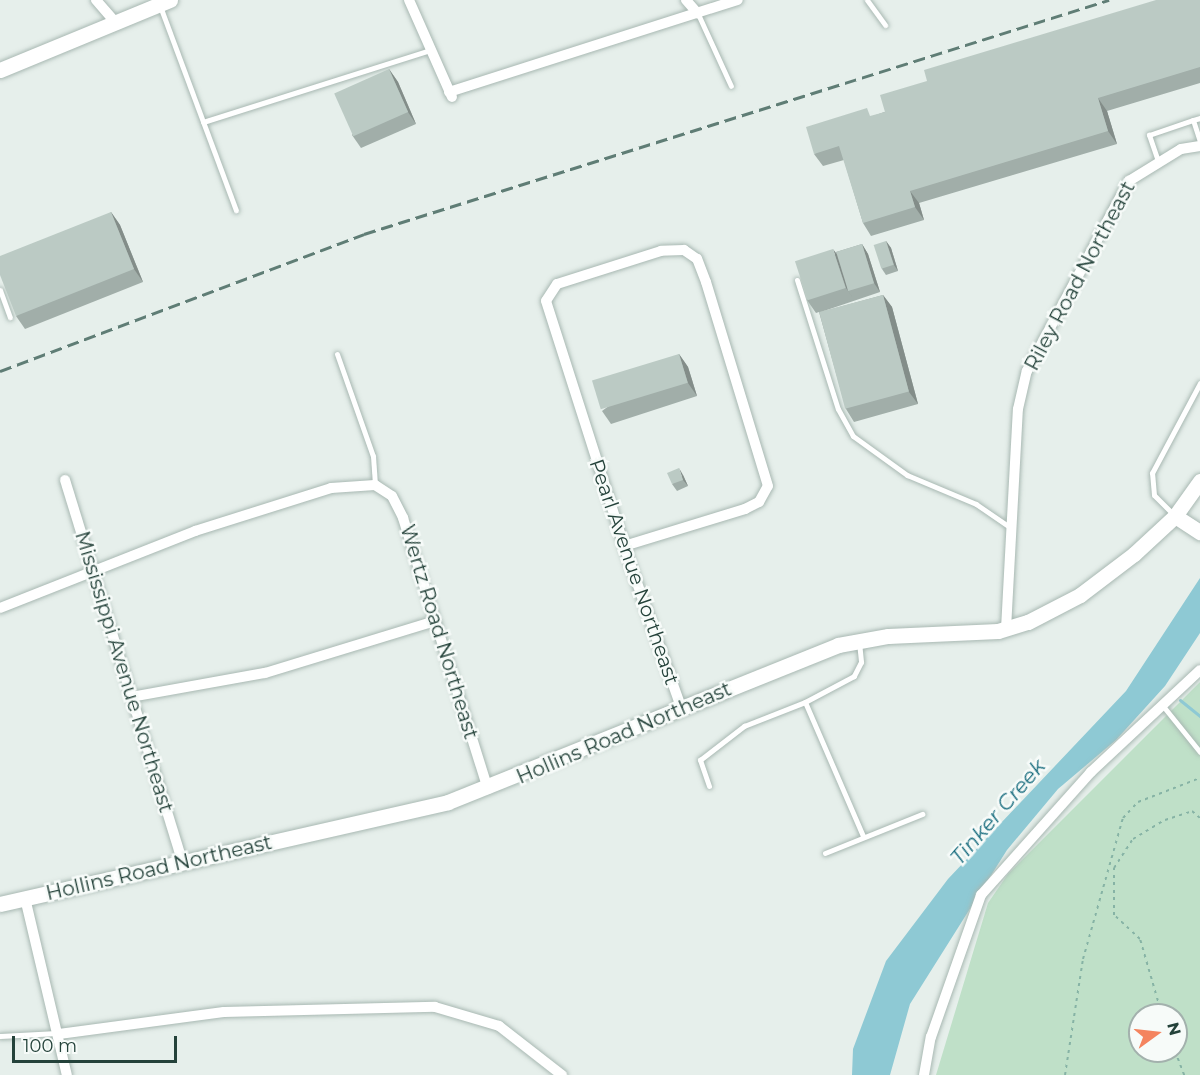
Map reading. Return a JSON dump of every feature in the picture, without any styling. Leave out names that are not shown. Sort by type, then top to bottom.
[{"type":"main road","points":[[0,70],[165,2]]},
{"type":"main road","name":"Hollins Road Northeast","points":[[1,900],[25,898],[183,863],[488,789],[682,710],[807,655],[858,640],[1006,629],[1080,595],[1175,516],[1200,481]]},
{"type":"main road","points":[[1175,516],[1200,532]]},
{"type":"street","points":[[96,0],[115,22]]},
{"type":"street","points":[[409,0],[450,95],[738,0]]},
{"type":"street","points":[[686,0],[698,14]]},
{"type":"street","name":"Riley Road Northeast","points":[[1006,629],[1018,409],[1027,371],[1123,189],[1138,172],[1158,161],[1200,146]]},
{"type":"street","name":"Pearl Avenue Northeast","points":[[624,546],[759,502],[769,477],[697,260],[676,249],[551,288],[547,313],[624,546],[682,710]]},
{"type":"street","name":"Mississippi Avenue Northeast","points":[[65,480],[183,863]]},
{"type":"street","points":[[0,608],[92,571],[278,504],[355,483],[375,485]]},
{"type":"street","name":"Wertz Road Northeast","points":[[375,485],[397,505],[488,789]]},
{"type":"street","points":[[131,697],[266,673],[435,621]]},
{"type":"street","points":[[924,1075],[931,1037],[981,895],[1037,828],[1162,704],[1200,670]]},
{"type":"street","points":[[25,898],[67,1075]]},
{"type":"street","points":[[59,1034],[224,1012],[435,1007],[499,1026],[562,1075]]},
{"type":"lane","points":[[867,0],[885,25]]},
{"type":"lane","points":[[165,2],[202,122],[236,210]]},
{"type":"lane","points":[[698,14],[731,86]]},
{"type":"lane","points":[[202,122],[430,50]]},
{"type":"lane","points":[[1158,161],[1149,135],[1200,118]]},
{"type":"lane","points":[[1193,120],[1200,141]]},
{"type":"lane","points":[[797,280],[838,409],[854,436],[900,471],[976,504],[1013,529]]},
{"type":"lane","points":[[0,290],[10,317]]},
{"type":"lane","points":[[337,354],[373,456],[375,485]]},
{"type":"lane","points":[[1175,516],[1154,495],[1152,473],[1200,383]]},
{"type":"lane","points":[[709,786],[700,760],[744,726],[805,702],[854,676],[861,662],[858,640]]},
{"type":"lane","points":[[805,702],[863,836]]},
{"type":"lane","points":[[1162,704],[1200,752]]},
{"type":"lane","points":[[825,853],[922,814]]},
{"type":"lane","points":[[0,1036],[59,1034]]},
{"type":"path","points":[[1065,1075],[1083,959],[1123,818],[1137,802],[1200,778]]},
{"type":"path","points":[[1159,1003],[1140,939],[1114,915],[1114,868],[1133,839],[1165,820],[1192,811],[1200,818]]},
{"type":"green space","points":[[1200,682],[1200,1075],[936,1075],[988,903],[1008,874]]},
{"type":"water","points":[[1200,578],[1200,633],[1165,686],[1116,740],[1058,789],[1007,850],[910,1004],[890,1075],[852,1075],[853,1049],[886,961],[948,879],[1126,691]]},
{"type":"building","points":[[1156,0],[1200,0],[1200,67],[1098,98],[1108,131],[910,191],[915,207],[863,223],[839,146],[814,154],[806,127],[867,108],[870,116],[885,112],[880,95],[927,81],[924,70]]},
{"type":"building","points":[[389,69],[408,112],[353,136],[334,93]]},
{"type":"building","points":[[111,212],[134,269],[16,316],[0,275],[0,256]]},
{"type":"building","points":[[886,241],[894,265],[881,269],[874,245]]},
{"type":"building","points":[[862,244],[874,283],[848,291],[836,252]]},
{"type":"building","points":[[833,249],[846,288],[808,300],[795,261]]},
{"type":"building","points":[[883,295],[909,392],[845,409],[819,312]]},
{"type":"building","points":[[679,354],[688,383],[601,409],[592,381]]},
{"type":"building","points":[[679,468],[683,480],[672,484],[667,473]]},
{"type":"waterway","points":[[1180,700],[1200,716]]},
{"type":"railway","points":[[0,371],[364,234],[1109,0]]},
{"type":"water label","name":"Tinker Creek","points":[[998,812]]}]
